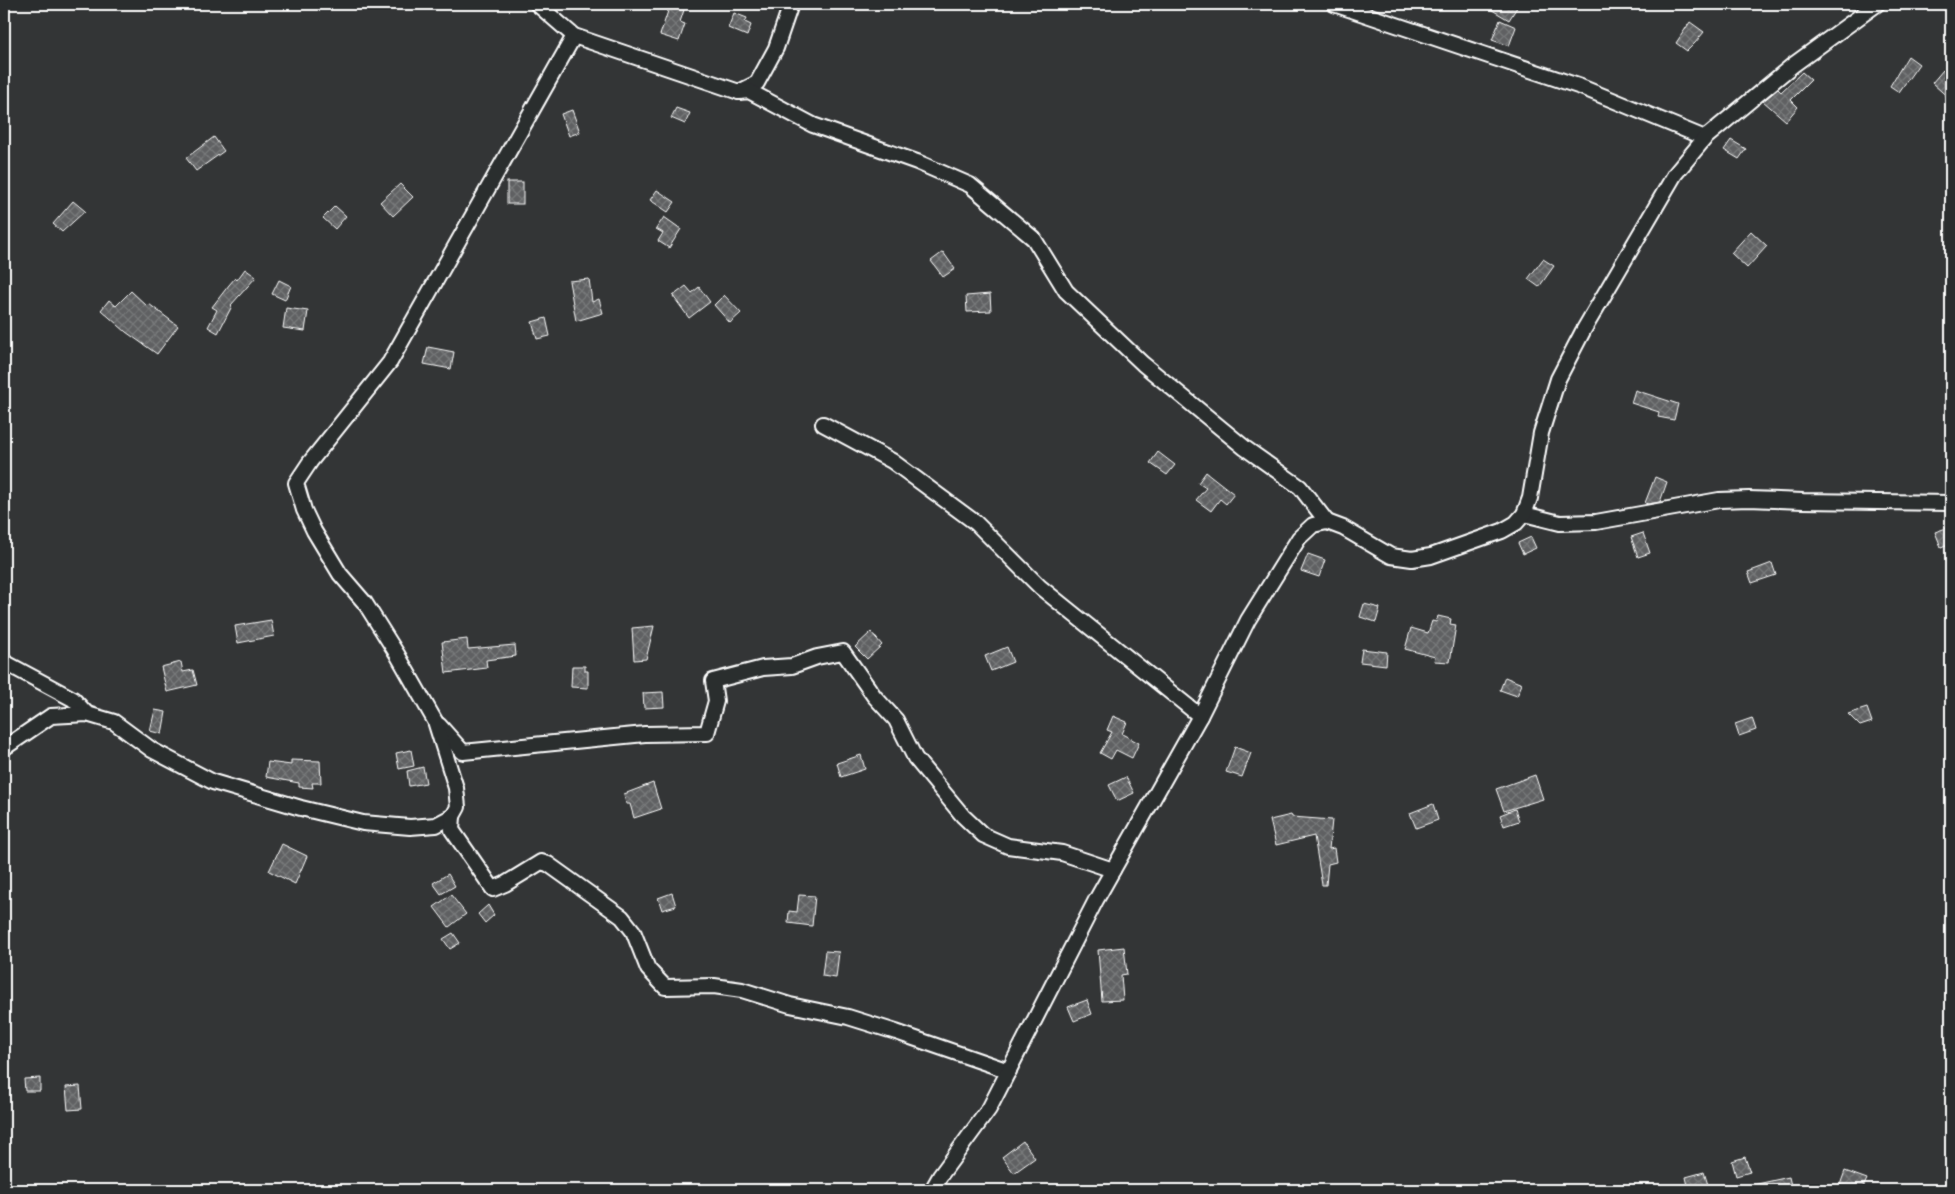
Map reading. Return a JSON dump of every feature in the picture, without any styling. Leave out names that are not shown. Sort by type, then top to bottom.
[{"type":"street","points":[[537,4],[574,36],[739,92],[749,91],[813,125],[917,162],[970,185],[1034,239],[1066,291],[1142,364],[1245,448],[1300,487],[1327,522],[1343,528],[1391,556],[1412,559],[1431,556],[1502,531],[1516,523],[1524,514],[1530,498],[1541,433],[1558,380],[1584,331],[1675,174],[1706,138],[1793,65],[1877,4]]},
{"type":"street","points":[[739,92],[757,83],[776,48],[791,4]]},
{"type":"street","points":[[1334,4],[1581,87],[1706,138]]},
{"type":"street","points":[[4,748],[51,716],[87,714],[114,722],[152,750],[213,782],[301,808],[363,823],[410,827],[436,825],[452,816],[458,807],[456,788],[435,721],[398,654],[365,603],[340,574],[314,531],[304,510],[296,483],[310,462],[390,362],[574,36]]},
{"type":"street","points":[[823,424],[892,461],[976,523],[1040,587],[1200,716]]},
{"type":"street","points":[[1524,514],[1560,523],[1596,522],[1719,500],[1951,502]]},
{"type":"street","points":[[932,1190],[988,1109],[1113,870],[1200,716],[1248,620],[1299,538],[1313,525],[1327,522]]},
{"type":"street","points":[[435,721],[463,752],[645,734],[707,733],[716,701],[712,682],[764,668],[792,666],[817,657],[843,652],[874,696],[896,720],[915,758],[963,816],[983,835],[1008,846],[1062,854],[1113,870]]},
{"type":"street","points":[[4,662],[73,699],[87,714]]},
{"type":"street","points":[[452,816],[452,830],[493,889],[505,884],[541,862],[548,864],[622,918],[632,931],[648,969],[665,987],[714,986],[742,990],[790,1005],[848,1017],[1009,1071]]},
{"type":"building","points":[[1482,4],[1519,4],[1509,20]]},
{"type":"building","points":[[670,5],[684,10],[680,22],[685,24],[679,41],[660,35]]},
{"type":"building","points":[[734,13],[747,18],[745,22],[751,25],[747,36],[728,28]]},
{"type":"building","points":[[1500,20],[1516,27],[1509,46],[1492,40]]},
{"type":"building","points":[[1690,22],[1704,32],[1687,51],[1676,43]]},
{"type":"building","points":[[1908,56],[1919,64],[1899,92],[1890,86]]},
{"type":"building","points":[[1943,70],[1951,77],[1951,100],[1932,83]]},
{"type":"building","points":[[1802,72],[1811,80],[1791,100],[1798,107],[1786,121],[1763,101],[1778,89],[1781,92]]},
{"type":"building","points":[[676,108],[690,113],[685,124],[671,118]]},
{"type":"building","points":[[572,110],[580,132],[569,136],[561,114]]},
{"type":"building","points":[[214,137],[224,151],[196,171],[186,158]]},
{"type":"building","points":[[1731,140],[1746,149],[1739,159],[1724,150]]},
{"type":"building","points":[[507,182],[523,182],[523,204],[507,204]]},
{"type":"building","points":[[400,184],[413,197],[393,216],[380,202]]},
{"type":"building","points":[[657,190],[675,202],[668,212],[650,200]]},
{"type":"building","points":[[73,201],[85,211],[62,232],[53,224]]},
{"type":"building","points":[[335,206],[346,216],[335,229],[323,218]]},
{"type":"building","points":[[664,217],[681,229],[669,248],[658,241],[663,233],[656,229]]},
{"type":"building","points":[[1751,231],[1767,246],[1747,268],[1731,253]]},
{"type":"building","points":[[943,252],[955,269],[943,277],[931,261]]},
{"type":"building","points":[[1543,259],[1554,266],[1539,287],[1528,279]]},
{"type":"building","points":[[245,269],[256,277],[231,305],[218,333],[208,327],[217,310],[212,307],[235,278],[237,280]]},
{"type":"building","points":[[589,279],[592,302],[599,299],[603,313],[576,321],[569,281]]},
{"type":"building","points":[[279,280],[291,286],[285,300],[272,294]]},
{"type":"building","points":[[686,286],[692,293],[699,287],[710,302],[689,318],[673,296]]},
{"type":"building","points":[[131,291],[147,306],[149,304],[178,326],[157,354],[126,332],[101,310],[109,300],[116,306]]},
{"type":"building","points":[[990,294],[991,311],[967,312],[966,296]]},
{"type":"building","points":[[724,295],[741,313],[730,323],[714,305]]},
{"type":"building","points":[[286,308],[308,311],[305,331],[283,328]]},
{"type":"building","points":[[546,318],[550,336],[537,339],[532,322]]},
{"type":"building","points":[[428,347],[454,352],[451,369],[424,364]]},
{"type":"building","points":[[1635,390],[1678,404],[1674,420],[1658,417],[1659,412],[1631,403]]},
{"type":"building","points":[[1158,452],[1175,465],[1167,475],[1150,463]]},
{"type":"building","points":[[1206,472],[1234,494],[1226,504],[1220,499],[1211,511],[1196,500],[1206,488],[1198,483]]},
{"type":"building","points":[[1655,477],[1667,482],[1660,502],[1648,504],[1645,503]]},
{"type":"building","points":[[1949,527],[1951,543],[1941,547],[1935,532]]},
{"type":"building","points":[[1643,533],[1650,553],[1638,557],[1631,537]]},
{"type":"building","points":[[1531,537],[1536,548],[1523,554],[1518,543]]},
{"type":"building","points":[[1308,554],[1325,560],[1319,577],[1301,571]]},
{"type":"building","points":[[1772,563],[1776,575],[1752,583],[1748,572]]},
{"type":"building","points":[[1364,604],[1380,608],[1376,622],[1360,617]]},
{"type":"building","points":[[1438,616],[1451,619],[1450,624],[1456,625],[1450,662],[1434,661],[1435,657],[1405,649],[1411,628],[1428,633],[1432,621],[1436,622]]},
{"type":"building","points":[[271,620],[274,636],[238,643],[235,626]]},
{"type":"building","points":[[654,626],[646,659],[634,660],[632,628]]},
{"type":"building","points":[[871,632],[882,645],[867,659],[855,647]]},
{"type":"building","points":[[467,639],[468,649],[515,645],[516,656],[486,660],[487,668],[446,673],[442,642]]},
{"type":"building","points":[[1007,647],[1013,662],[991,671],[985,656]]},
{"type":"building","points":[[1362,649],[1387,652],[1386,665],[1360,662]]},
{"type":"building","points":[[181,662],[183,672],[193,670],[197,685],[167,692],[161,667]]},
{"type":"building","points":[[572,666],[585,666],[585,671],[588,671],[588,688],[571,687]]},
{"type":"building","points":[[1505,677],[1522,684],[1517,696],[1500,690]]},
{"type":"building","points":[[663,692],[664,707],[644,708],[643,693]]},
{"type":"building","points":[[1867,708],[1872,722],[1860,726],[1848,714]]},
{"type":"building","points":[[155,710],[166,712],[162,734],[150,731]]},
{"type":"building","points":[[1113,716],[1127,722],[1122,734],[1139,743],[1132,758],[1116,750],[1111,759],[1100,753],[1112,732],[1107,730]]},
{"type":"building","points":[[1752,718],[1756,730],[1739,736],[1735,724]]},
{"type":"building","points":[[1235,747],[1251,753],[1242,777],[1226,772]]},
{"type":"building","points":[[411,750],[414,766],[399,769],[396,753]]},
{"type":"building","points":[[861,755],[865,769],[841,777],[837,763]]},
{"type":"building","points":[[291,760],[320,761],[321,783],[312,783],[313,788],[299,787],[299,783],[266,777],[268,762],[291,765]]},
{"type":"building","points":[[423,767],[426,783],[409,786],[407,771]]},
{"type":"building","points":[[1535,775],[1543,799],[1504,811],[1496,789]]},
{"type":"building","points":[[1126,777],[1134,793],[1117,801],[1109,785]]},
{"type":"building","points":[[653,783],[661,809],[634,818],[630,804],[626,804],[624,794]]},
{"type":"building","points":[[1433,804],[1438,820],[1416,828],[1410,813]]},
{"type":"building","points":[[1515,809],[1519,821],[1504,826],[1500,815]]},
{"type":"building","points":[[1291,815],[1292,817],[1332,820],[1329,849],[1334,848],[1336,862],[1328,864],[1326,885],[1322,885],[1314,836],[1276,845],[1270,820]]},
{"type":"building","points":[[282,844],[307,856],[295,884],[269,871]]},
{"type":"building","points":[[448,874],[455,886],[441,894],[433,883]]},
{"type":"building","points":[[672,893],[676,906],[662,910],[658,898]]},
{"type":"building","points":[[451,895],[466,914],[449,927],[434,907]]},
{"type":"building","points":[[799,895],[815,896],[812,926],[788,923],[789,911],[797,912]]},
{"type":"building","points":[[488,905],[494,915],[485,923],[478,914]]},
{"type":"building","points":[[453,933],[460,943],[450,949],[443,939]]},
{"type":"building","points":[[1124,947],[1127,974],[1121,975],[1123,1000],[1102,1001],[1098,950]]},
{"type":"building","points":[[825,951],[839,952],[836,978],[822,976]]},
{"type":"building","points":[[1087,1000],[1092,1014],[1074,1021],[1068,1007]]},
{"type":"building","points":[[40,1078],[40,1091],[25,1091],[24,1079]]},
{"type":"building","points":[[80,1086],[82,1109],[68,1110],[66,1087]]},
{"type":"building","points":[[1023,1141],[1035,1158],[1014,1173],[1002,1157]]},
{"type":"building","points":[[1745,1157],[1750,1172],[1736,1176],[1732,1161]]},
{"type":"building","points":[[1845,1171],[1867,1179],[1862,1190],[1844,1190],[1845,1187],[1840,1185]]},
{"type":"building","points":[[1704,1172],[1708,1185],[1689,1190],[1686,1177]]},
{"type":"building","points":[[1789,1177],[1792,1190],[1754,1190],[1753,1185]]}]
